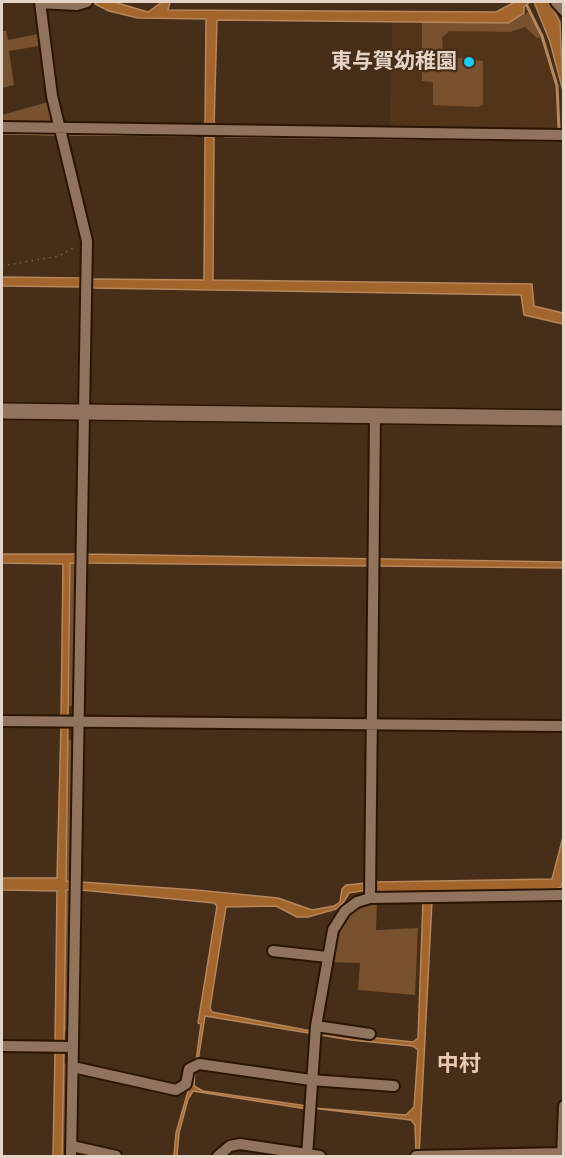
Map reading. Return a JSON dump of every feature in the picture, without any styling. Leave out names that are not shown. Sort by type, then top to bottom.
[{"type":"street","points":[[87,2],[77,4],[40,2],[59,128],[87,241],[82,552],[69,722],[64,1047],[73,1067],[72,1151],[116,1156]]},
{"type":"street","points":[[556,2],[564,11]]},
{"type":"street","points":[[2,127],[564,135]]},
{"type":"street","points":[[2,411],[564,418]]},
{"type":"street","points":[[370,890],[375,416]]},
{"type":"street","points":[[2,721],[561,726]]},
{"type":"street","points":[[307,1156],[315,1031],[333,930],[345,911],[370,890],[564,895]]},
{"type":"street","points":[[273,951],[327,957]]},
{"type":"street","points":[[315,1031],[370,1034]]},
{"type":"street","points":[[2,1046],[64,1047]]},
{"type":"street","points":[[73,1067],[176,1090],[186,1084],[189,1069],[199,1064],[311,1080],[393,1086]]},
{"type":"street","points":[[416,1156],[562,1155],[564,1106]]},
{"type":"street","points":[[218,1156],[230,1146],[240,1144],[307,1156],[320,1156]]},
{"type":"path","points":[[2,266],[59,256],[87,241]]},
{"type":"path","points":[[330,905],[332,913]]},
{"type":"shaded area","points":[[95,2],[114,2],[148,12],[162,2],[170,2],[168,10],[496,12],[515,2],[530,2],[524,7],[524,13],[508,23],[217,20],[214,126],[205,126],[206,19],[138,18],[109,11]]},
{"type":"shaded area","points":[[534,2],[550,2],[560,22],[563,91],[550,42]]},
{"type":"shaded area","name":"東与賀幼稚園","points":[[528,12],[541,37],[555,87],[558,129],[390,127],[392,23],[508,24]]},
{"type":"shaded area","points":[[528,12],[541,37],[537,38],[525,27],[510,32],[449,31],[442,38],[443,56],[483,61],[483,104],[478,107],[433,105],[433,82],[422,81],[422,22],[508,23]]},
{"type":"shaded area","points":[[2,31],[6,31],[8,40],[38,34],[39,46],[9,51],[14,85],[2,88]]},
{"type":"shaded area","points":[[48,102],[52,119],[47,124],[2,124],[2,115]]},
{"type":"shaded area","points":[[205,137],[214,137],[213,280],[532,284],[534,306],[563,313],[563,324],[524,315],[521,295],[91,288],[91,279],[204,280]]},
{"type":"shaded area","points":[[2,277],[80,278],[81,287],[2,286]]},
{"type":"shaded area","points":[[2,554],[75,554],[75,563],[70,563],[68,719],[61,719],[63,564],[2,563]]},
{"type":"shaded area","points":[[88,554],[563,562],[564,568],[87,563]]},
{"type":"shaded area","points":[[70,563],[75,563],[74,705],[69,707]]},
{"type":"shaded area","points":[[61,725],[68,725],[66,881],[72,882],[71,889],[66,890],[64,1044],[55,1044],[57,891],[2,890],[2,878],[57,878]]},
{"type":"shaded area","points":[[68,739],[73,741],[72,882],[66,882]]},
{"type":"shaded area","points":[[563,837],[563,880],[561,887],[557,889],[378,893],[374,889],[349,893],[336,909],[308,917],[297,917],[276,906],[226,907],[210,1008],[212,1012],[311,1031],[413,1042],[418,1038],[423,901],[432,901],[419,1156],[416,1153],[415,1125],[411,1120],[312,1108],[406,1115],[414,1107],[418,1050],[413,1046],[351,1040],[205,1016],[198,1061],[196,1061],[201,1024],[198,1023],[217,906],[214,903],[81,890],[81,882],[196,890],[278,898],[312,910],[334,906],[340,902],[342,889],[346,885],[377,882],[552,879]]},
{"type":"shaded area","points":[[66,889],[71,889],[69,1030],[64,1032]]},
{"type":"shaded area","points":[[377,903],[376,930],[418,928],[415,995],[358,990],[360,963],[331,962],[337,932],[348,913],[364,904]]},
{"type":"shaded area","points":[[55,1051],[64,1051],[62,1156],[53,1156]]},
{"type":"shaded area","points":[[64,1063],[68,1064],[67,1156],[62,1156]]},
{"type":"shaded area","points":[[195,1067],[194,1086],[203,1091],[307,1106],[307,1109],[193,1091],[188,1099],[179,1133],[177,1156],[174,1156],[176,1133]]},
{"type":"waterway","points":[[527,6],[542,36],[557,86],[559,129]]},
{"type":"waterway","points":[[2,133],[54,134]]},
{"type":"waterway","points":[[70,134],[195,135]]},
{"type":"waterway","points":[[225,136],[558,140]]},
{"type":"place","name":"東与賀幼稚園","points":[[469,62]]},
{"type":"district","name":"中村","points":[[459,1065]]}]
